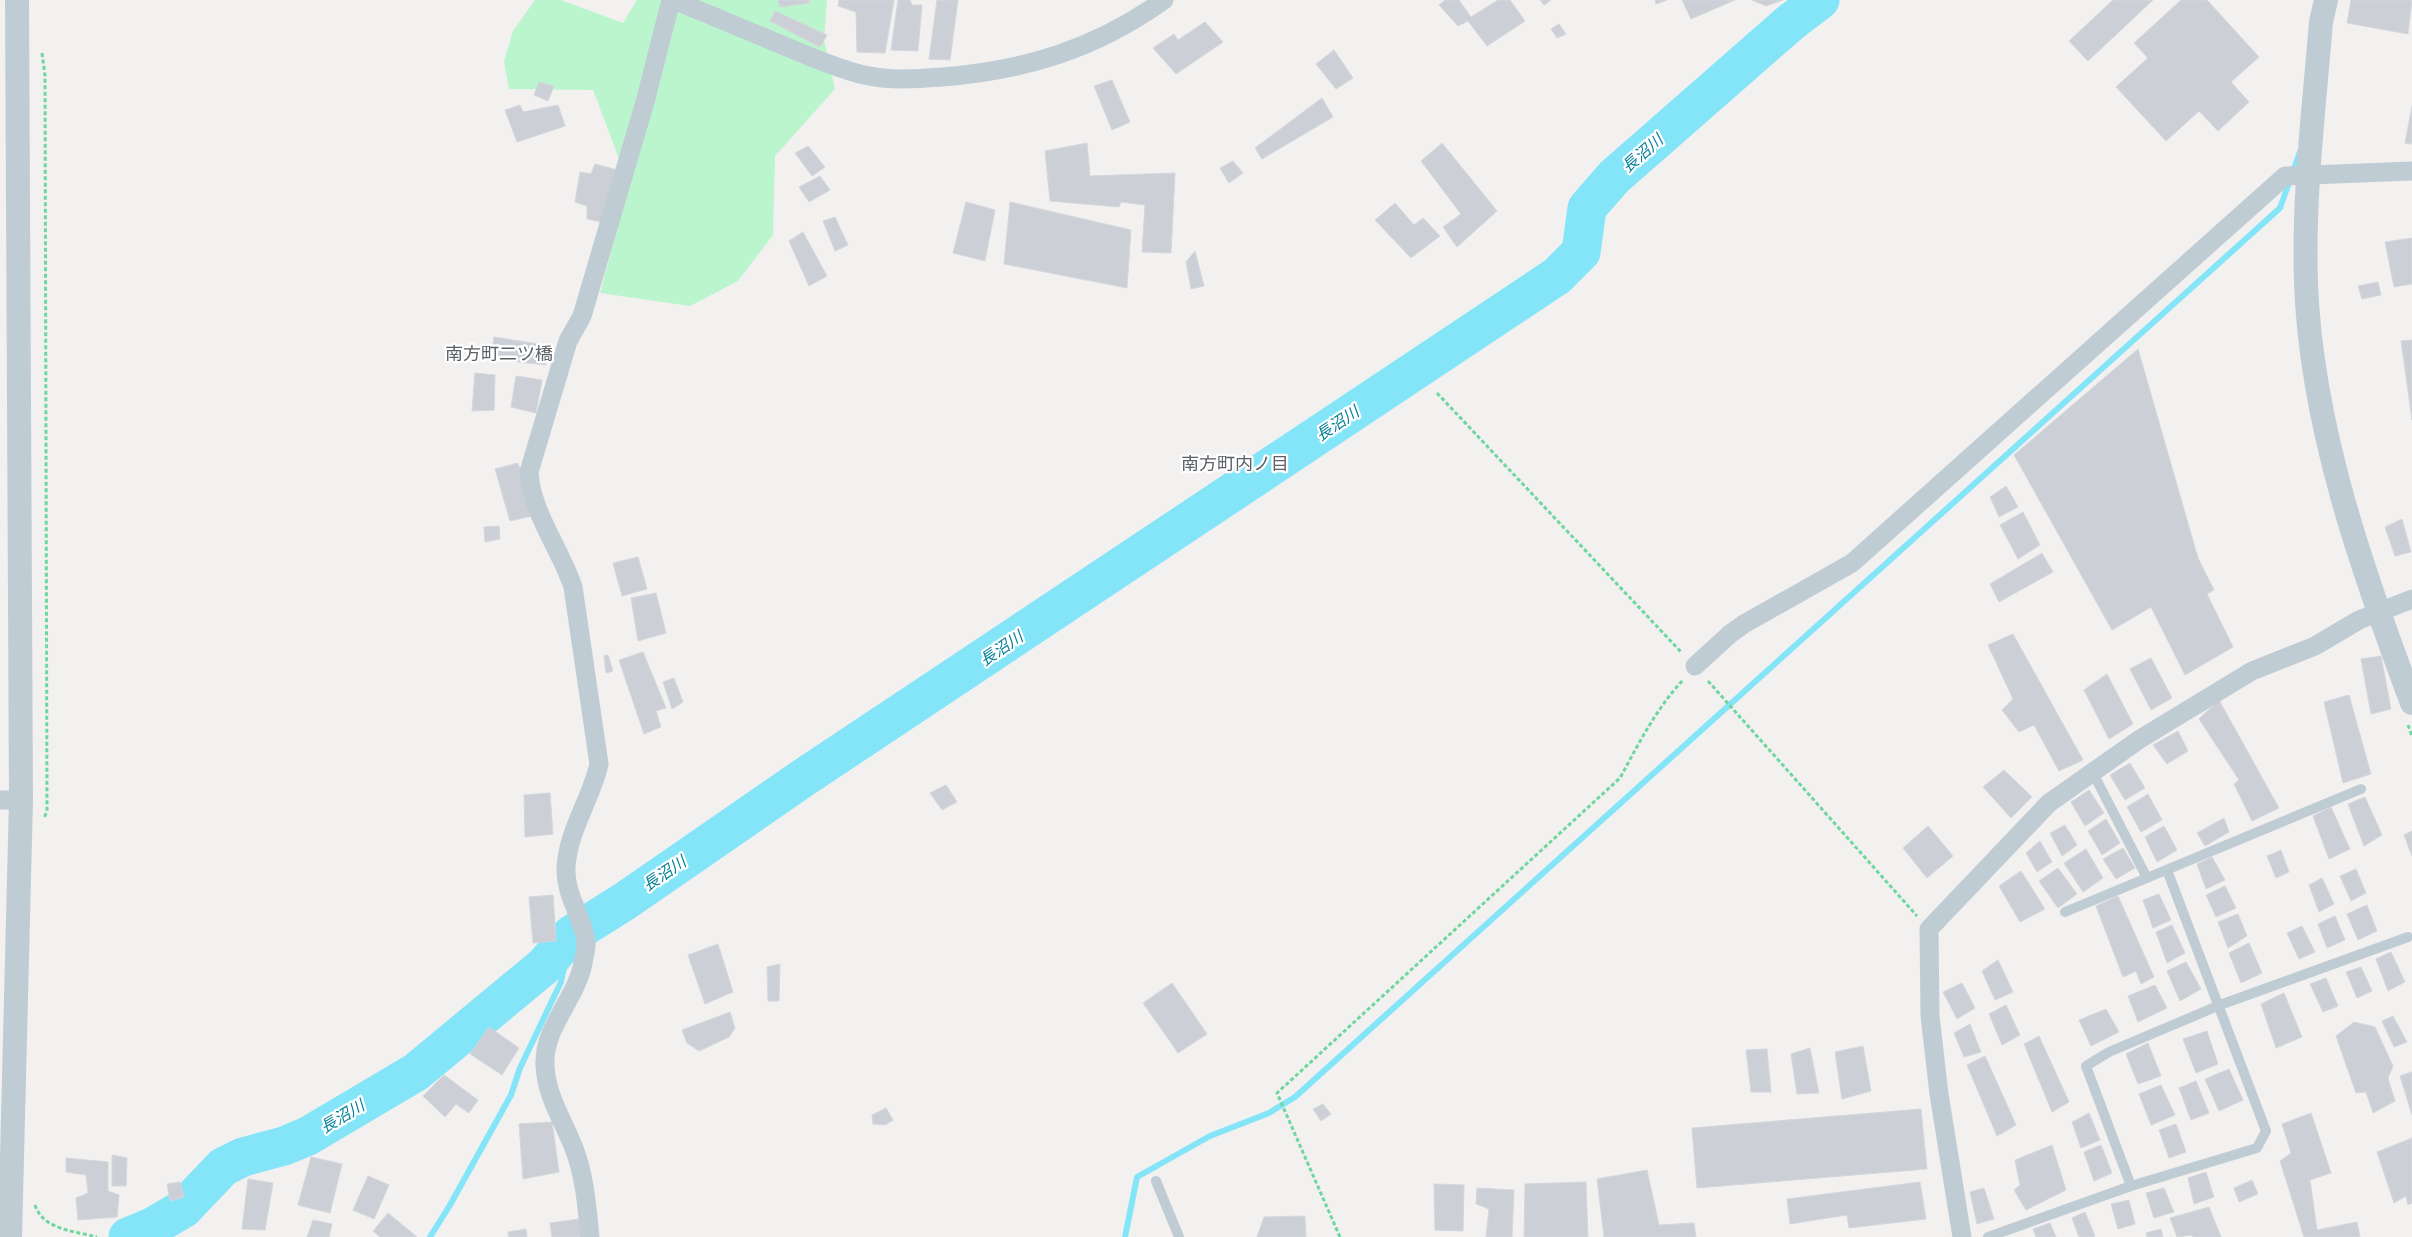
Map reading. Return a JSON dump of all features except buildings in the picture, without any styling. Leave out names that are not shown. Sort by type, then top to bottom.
[{"type":"street","points":[[10,1237],[10,800],[17,0]]},
{"type":"street","points":[[590,1237],[584,1184],[575,1151],[552,1099],[545,1065],[551,1031],[580,977],[586,943],[568,894],[566,869],[574,827],[594,786],[599,764],[573,587],[566,565],[530,489],[529,472],[566,348],[582,316],[645,102],[672,0],[836,67],[865,75],[896,80],[972,74],[1045,60],[1084,46],[1114,32],[1164,0]]},
{"type":"street","points":[[2326,0],[2321,22],[2309,175],[2306,283],[2314,359],[2327,435],[2351,526],[2378,613],[2412,703]]},
{"type":"street","points":[[1699,670],[1730,634],[1744,624],[1852,563],[2285,176],[2412,171]]},
{"type":"street","points":[[1962,1237],[1939,1094],[1930,1016],[1929,929],[2049,803],[2140,739],[2252,671],[2315,646],[2359,620],[2412,599]]},
{"type":"lane","points":[[2093,773],[2147,878]]},
{"type":"lane","points":[[2065,912],[2360,789]]},
{"type":"lane","points":[[1988,1237],[2131,1186],[2257,1148],[2266,1131],[2220,1005],[2167,870]]},
{"type":"lane","points":[[2131,1186],[2086,1066],[2109,1052],[2220,1005],[2408,937]]},
{"type":"lane","points":[[1156,1181],[1180,1237]]},
{"type":"path","points":[[1437,394],[1699,670],[1929,929]]},
{"type":"path","points":[[1340,1237],[1277,1094],[1620,778],[1645,731],[1670,694],[1699,670]]},
{"type":"green space","points":[[535,0],[561,0],[623,23],[637,0],[827,0],[824,40],[835,89],[775,156],[773,235],[738,281],[690,306],[600,293],[629,185],[593,90],[509,89],[504,61],[513,31]]},
{"type":"waterway","name":"長沼川","points":[[128,1237],[152,1227],[183,1209],[223,1167],[243,1157],[284,1146],[308,1136],[416,1072],[544,966],[571,935],[625,901],[803,778],[1557,276],[1581,252],[1587,208],[1614,177],[1791,22],[1820,0]]},
{"type":"waterway","points":[[1125,1237],[1137,1177],[1210,1136],[1269,1113],[1295,1097],[2280,208],[2300,152]]},
{"type":"waterway","points":[[430,1237],[450,1205],[511,1095],[520,1068],[561,982],[571,935]]},
{"type":"district","name":"南方町二ツ橋","points":[[499,354]]},
{"type":"district","name":"南方町内ノ目","points":[[1235,464]]}]
